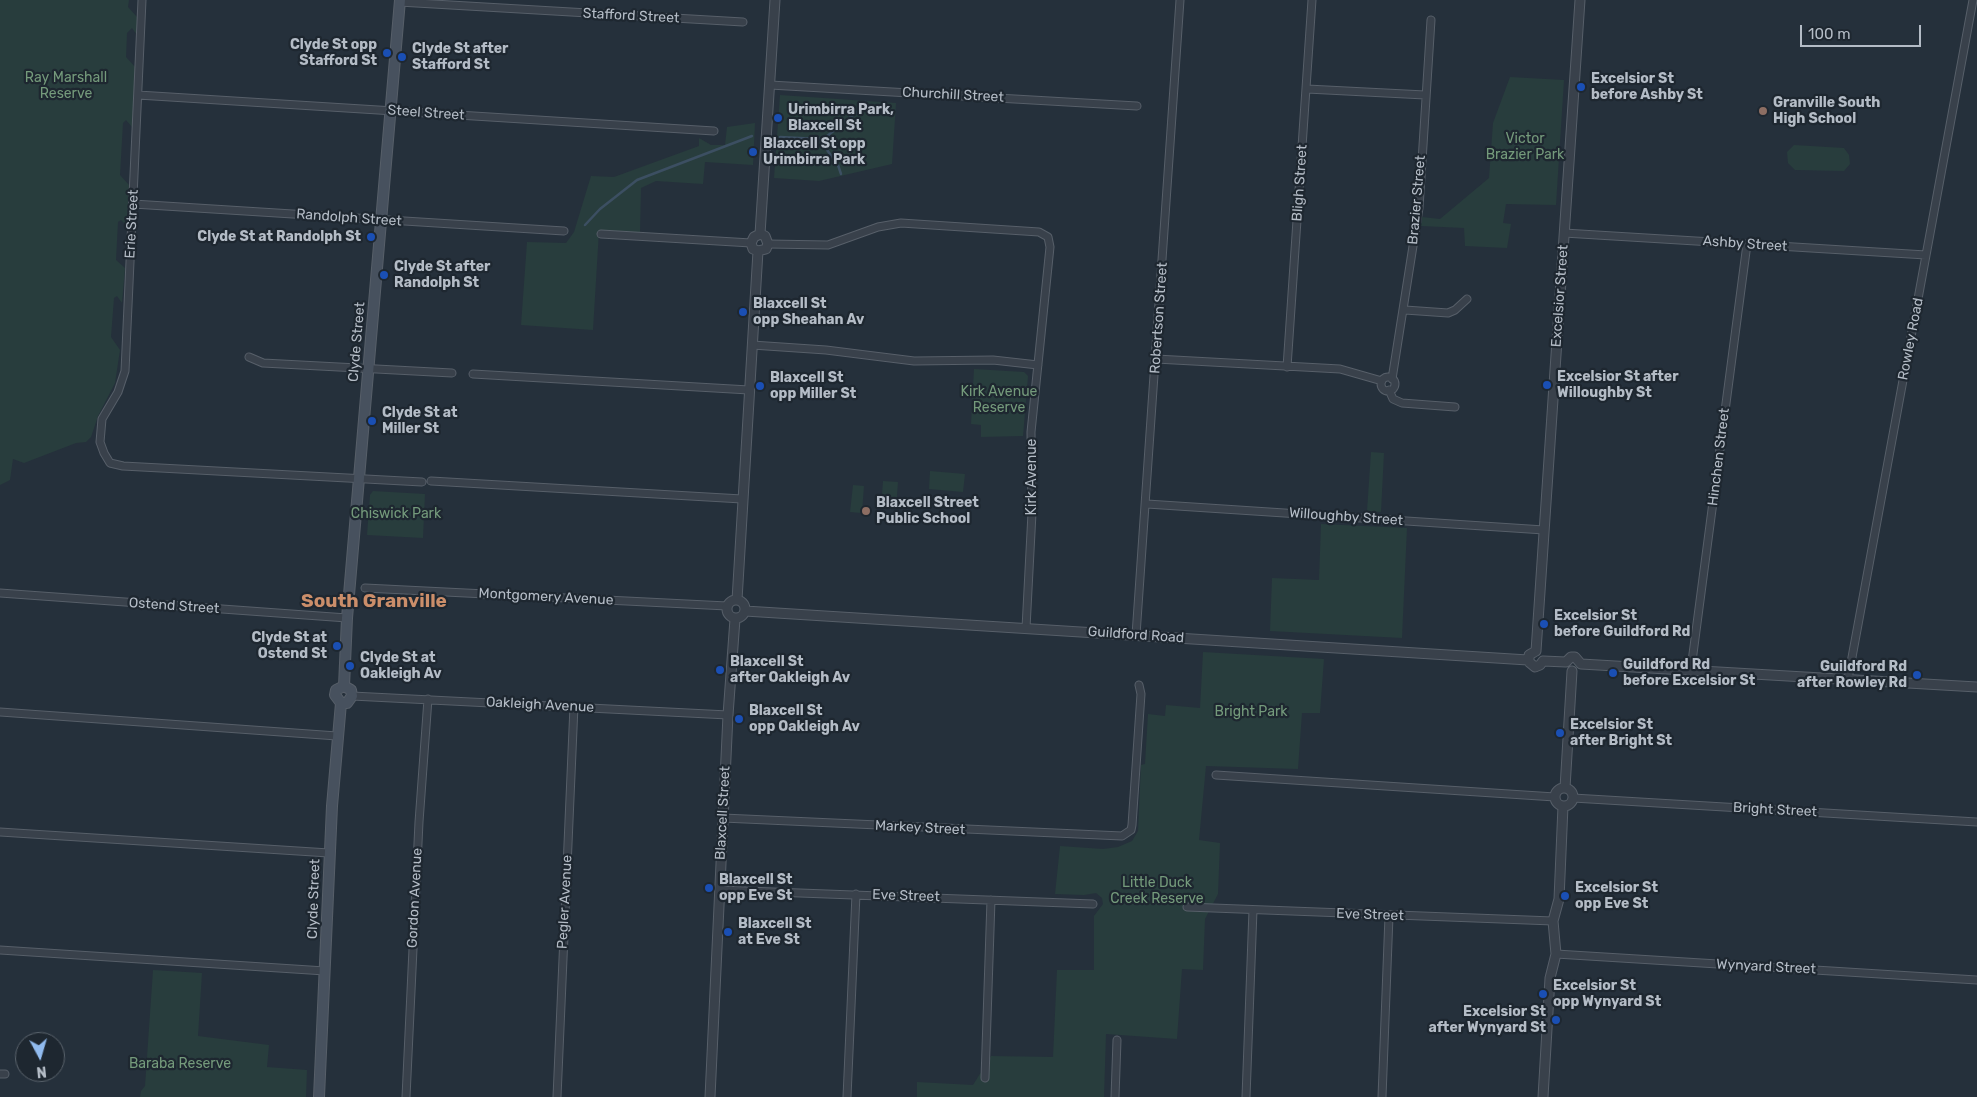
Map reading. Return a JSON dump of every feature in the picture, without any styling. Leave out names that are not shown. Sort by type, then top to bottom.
[{"type":"main road","name":"Clyde Street","points":[[344,686],[347,618],[400,1]]},
{"type":"main road","points":[[344,686],[351,690],[352,696],[350,701],[341,703],[335,695],[338,688],[344,686]]},
{"type":"main road","name":"Clyde Street","points":[[319,1097],[330,853],[337,736],[341,703]]},
{"type":"street","name":"Erie Street","points":[[142,0],[125,371],[118,392],[102,419],[100,442],[110,463],[122,466],[359,480]]},
{"type":"street","points":[[760,234],[775,0]]},
{"type":"street","name":"Robertson Street","points":[[1136,635],[1147,504],[1180,0]]},
{"type":"street","name":"Bligh Street","points":[[1288,367],[1312,0]]},
{"type":"street","name":"Excelsior Street","points":[[1536,651],[1580,0]]},
{"type":"street","name":"Rowley Road","points":[[1848,679],[1973,0]]},
{"type":"street","name":"Stafford Street","points":[[400,1],[743,22]]},
{"type":"street","name":"Brazier Street","points":[[1392,379],[1405,310],[1418,208],[1431,20]]},
{"type":"street","name":"Churchill Street","points":[[770,85],[1137,106]]},
{"type":"street","points":[[1307,89],[1425,95]]},
{"type":"street","name":"Steel Street","points":[[138,95],[714,131]]},
{"type":"street","name":"Randolph Street","points":[[133,204],[564,232]]},
{"type":"street","name":"Kirk Avenue","points":[[768,244],[828,246],[878,227],[901,223],[1039,232],[1048,237],[1050,247],[1032,432],[1032,513],[1026,628]]},
{"type":"street","name":"Ashby Street","points":[[1564,232],[1926,255]]},
{"type":"street","points":[[601,234],[751,243]]},
{"type":"street","points":[[758,252],[753,249],[751,243],[754,237],[760,234]]},
{"type":"street","points":[[758,252],[766,249],[768,244],[765,236],[760,234]]},
{"type":"street","name":"Hinchen Street","points":[[1691,669],[1747,244]]},
{"type":"street","points":[[737,600],[758,252]]},
{"type":"street","points":[[1405,310],[1448,313],[1455,310],[1466,299]]},
{"type":"street","points":[[752,345],[826,350],[914,361],[993,360],[1038,365]]},
{"type":"street","points":[[249,357],[263,363],[452,373]]},
{"type":"street","points":[[1156,360],[1345,369],[1374,380],[1382,381],[1387,377],[1392,379],[1394,387],[1389,390]]},
{"type":"street","points":[[473,374],[749,390]]},
{"type":"street","points":[[1382,381],[1383,388],[1389,390],[1394,399],[1402,403],[1455,406]]},
{"type":"street","points":[[359,480],[422,482]]},
{"type":"street","points":[[431,481],[742,499]]},
{"type":"street","name":"Willoughby Street","points":[[1147,504],[1544,530]]},
{"type":"street","name":"Montgomery Avenue","points":[[365,588],[727,606]]},
{"type":"street","name":"Ostend Street","points":[[0,593],[347,618]]},
{"type":"street","points":[[737,600],[742,602],[745,611],[740,617],[735,618],[729,615],[727,606],[730,602],[737,600]]},
{"type":"street","name":"Guildford Road","points":[[745,611],[1528,660]]},
{"type":"street","name":"Blaxcell Street","points":[[710,1097],[728,715],[735,618]]},
{"type":"street","points":[[1543,661],[1543,656],[1536,651],[1530,654],[1528,660],[1535,667],[1543,661],[1566,662],[1573,657],[1579,660],[1581,664]]},
{"type":"street","points":[[1566,662],[1567,667],[1572,671],[1578,670],[1581,664]]},
{"type":"street","points":[[1581,664],[1977,687]]},
{"type":"street","points":[[1565,788],[1572,671]]},
{"type":"street","name":"Markey Street","points":[[723,818],[1116,837],[1126,834],[1132,825],[1142,694],[1139,685]]},
{"type":"street","name":"Oakleigh Avenue","points":[[352,696],[728,715]]},
{"type":"street","name":"Gordon Avenue","points":[[406,1097],[418,822],[428,699]]},
{"type":"street","name":"Pegler Avenue","points":[[557,1097],[574,706]]},
{"type":"street","points":[[0,712],[337,736]]},
{"type":"street","points":[[1216,775],[1555,797]]},
{"type":"street","points":[[1565,788],[1571,792],[1573,798],[1570,804],[1563,806],[1557,804],[1555,797],[1558,790],[1565,788]]},
{"type":"street","name":"Bright Street","points":[[1573,798],[1977,822]]},
{"type":"street","points":[[1543,1097],[1550,978],[1556,954],[1553,921],[1559,898],[1563,806]]},
{"type":"street","points":[[0,832],[330,853]]},
{"type":"street","name":"Eve Street","points":[[720,890],[1093,904]]},
{"type":"street","points":[[847,1097],[856,894]]},
{"type":"street","points":[[985,1078],[991,900]]},
{"type":"street","name":"Eve Street","points":[[1187,907],[1553,921]]},
{"type":"street","points":[[1246,1097],[1253,910]]},
{"type":"street","points":[[1382,1097],[1389,916]]},
{"type":"street","points":[[0,950],[325,971]]},
{"type":"street","name":"Wynyard Street","points":[[1556,954],[1977,980]]},
{"type":"street","points":[[1115,1097],[1117,1040]]},
{"type":"green space","name":"Ray Marshall Reserve","points":[[0,0],[129,0],[128,7],[137,17],[137,35],[132,28],[127,33],[126,57],[136,68],[132,127],[126,120],[123,123],[120,175],[129,185],[127,226],[121,220],[118,222],[116,260],[125,268],[122,303],[117,296],[114,298],[111,337],[120,350],[115,383],[98,416],[91,437],[86,442],[76,443],[24,463],[13,459],[10,480],[0,485]]},
{"type":"green space","name":"Victor Brazier Park","points":[[1510,77],[1564,80],[1556,205],[1506,204],[1503,223],[1511,224],[1507,248],[1465,246],[1464,228],[1421,226],[1422,217],[1440,219],[1489,178],[1493,123]]},
{"type":"green space","points":[[780,95],[896,103],[892,164],[819,181],[774,178]]},
{"type":"green space","points":[[755,123],[753,165],[705,162],[703,184],[656,181],[641,188],[640,233],[599,231],[593,330],[521,325],[527,242],[566,243],[574,232],[591,176],[614,177],[699,146],[699,138],[711,145],[725,145],[727,127]]},
{"type":"green space","points":[[1794,145],[1844,148],[1849,155],[1850,164],[1844,171],[1795,170],[1788,163],[1787,152]]},
{"type":"green space","name":"Kirk Avenue Reserve","points":[[974,369],[1024,372],[1028,376],[1023,436],[981,437],[981,425],[971,424]]},
{"type":"green space","points":[[1371,452],[1384,453],[1381,512],[1367,511]]},
{"type":"green space","points":[[930,471],[965,474],[963,492],[929,489]]},
{"type":"green space","points":[[883,481],[898,482],[896,509],[881,508]]},
{"type":"green space","points":[[853,485],[864,486],[862,513],[850,512]]},
{"type":"green space","name":"Chiswick Park","points":[[373,491],[425,494],[423,538],[367,535],[370,495]]},
{"type":"green space","points":[[1321,524],[1407,528],[1402,638],[1270,631],[1272,578],[1319,580]]},
{"type":"green space","name":"Little Duck Creek Reserve","points":[[1203,652],[1324,659],[1320,713],[1302,713],[1298,769],[1206,766],[1199,840],[1220,843],[1218,894],[1205,919],[1203,970],[1182,969],[1177,1039],[1106,1034],[1104,1097],[917,1097],[917,1082],[973,1085],[991,1056],[1053,1057],[1057,970],[1094,970],[1094,916],[1103,904],[1102,898],[1096,893],[1084,895],[1055,894],[1060,846],[1103,849],[1118,847],[1132,841],[1138,831],[1141,765],[1145,764],[1148,714],[1165,716],[1166,705],[1200,708]]},
{"type":"green space","name":"Baraba Reserve","points":[[153,970],[202,973],[198,1036],[269,1045],[267,1067],[307,1070],[306,1097],[140,1097],[141,1091],[145,1086]]},
{"type":"waterway","points":[[780,137],[819,139],[826,137],[863,107],[865,102]]},
{"type":"waterway","points":[[585,225],[600,209],[637,180],[752,136]]},
{"type":"waterway","points":[[819,139],[838,165],[841,174]]},
{"type":"place","name":"Clyde St opp Stafford St","points":[[387,53]]},
{"type":"place","name":"Clyde St after Stafford St","points":[[402,57]]},
{"type":"place","name":"Excelsior St before Ashby St","points":[[1581,87]]},
{"type":"place","name":"Granville South High School","points":[[1763,111]]},
{"type":"place","name":"Urimbirra Park, Blaxcell St","points":[[778,118]]},
{"type":"place","name":"Blaxcell St opp Urimbirra Park","points":[[753,152]]},
{"type":"place","name":"Clyde St at Randolph St","points":[[371,237]]},
{"type":"place","name":"Clyde St after Randolph St","points":[[384,275]]},
{"type":"place","name":"Blaxcell St opp Sheahan Av","points":[[743,312]]},
{"type":"place","name":"Excelsior St after Willoughby St","points":[[1547,385]]},
{"type":"place","name":"Blaxcell St opp Miller St","points":[[760,386]]},
{"type":"place","name":"Clyde St at Miller St","points":[[372,421]]},
{"type":"place","name":"Blaxcell Street Public School","points":[[866,511]]},
{"type":"place","name":"Excelsior St before Guildford Rd","points":[[1544,624]]},
{"type":"place","name":"Clyde St at Ostend St","points":[[337,646]]},
{"type":"place","name":"Clyde St at Oakleigh Av","points":[[350,666]]},
{"type":"place","name":"Blaxcell St after Oakleigh Av","points":[[720,670]]},
{"type":"place","name":"Guildford Rd before Excelsior St","points":[[1613,673]]},
{"type":"place","name":"Guildford Rd after Rowley Rd","points":[[1917,675]]},
{"type":"place","name":"Blaxcell St opp Oakleigh Av","points":[[739,719]]},
{"type":"place","name":"Excelsior St after Bright St","points":[[1560,733]]},
{"type":"place","name":"Blaxcell St opp Eve St","points":[[709,888]]},
{"type":"place","name":"Excelsior St opp Eve St","points":[[1565,896]]},
{"type":"place","name":"Blaxcell St at Eve St","points":[[728,932]]},
{"type":"place","name":"Excelsior St opp Wynyard St","points":[[1543,994]]},
{"type":"place","name":"Excelsior St after Wynyard St","points":[[1556,1020]]},
{"type":"district","name":"South Granville","points":[[374,602]]},
{"type":"park label","name":"Bright Park","points":[[1251,712]]}]
